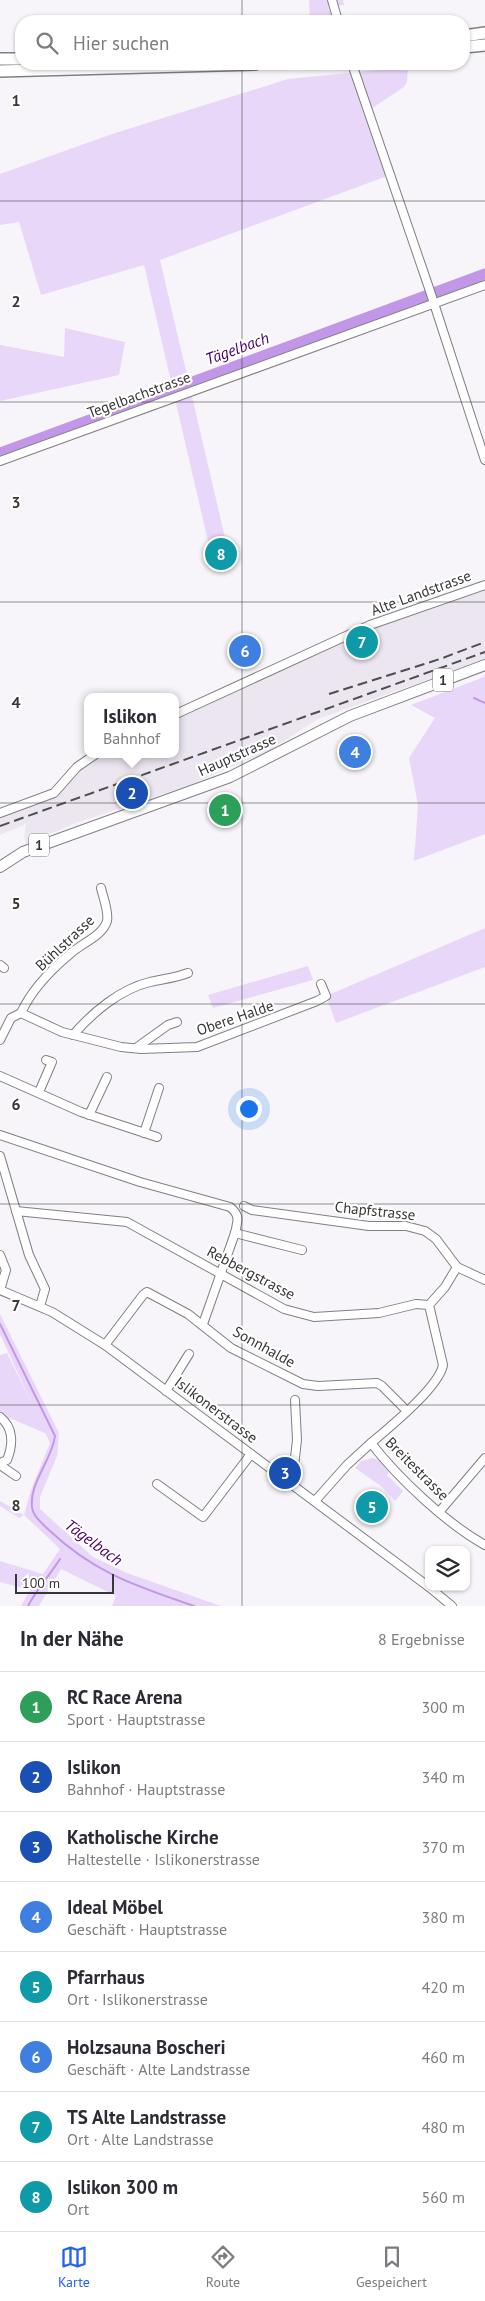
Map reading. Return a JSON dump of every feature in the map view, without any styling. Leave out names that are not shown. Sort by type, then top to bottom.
[{"type":"highway","points":[[470,35],[485,33]]},
{"type":"highway","points":[[470,46],[485,45]]},
{"type":"highway","points":[[0,59],[15,59]]},
{"type":"highway","points":[[0,71],[37,70]]},
{"type":"main road","name":"Hauptstrasse","points":[[0,867],[23,852],[230,777],[326,728],[400,696],[485,665]]},
{"type":"street","points":[[332,0],[336,15]]},
{"type":"street","points":[[354,70],[429,288],[485,460]]},
{"type":"street","name":"Tegelbachstrasse","points":[[0,461],[433,300],[485,285]]},
{"type":"street","name":"Alte Landstrasse","points":[[179,713],[370,625],[485,585]]},
{"type":"street","points":[[0,813],[54,793],[77,767],[90,758]]},
{"type":"street","name":"Bühlstrasse","points":[[21,1013],[46,978],[70,954],[98,934],[106,924],[108,918],[100,888]]},
{"type":"street","points":[[73,1035],[100,1008],[128,991],[149,982],[168,980],[188,973]]},
{"type":"street","name":"Obere Halde","points":[[21,1013],[73,1035],[136,1048],[197,1047],[290,1013],[326,996],[321,984]]},
{"type":"street","points":[[0,1040],[11,1018],[21,1013]]},
{"type":"street","points":[[136,1048],[168,1025],[177,1022]]},
{"type":"street","points":[[39,1092],[52,1062],[46,1060]]},
{"type":"street","points":[[0,1076],[90,1115],[157,1137]]},
{"type":"street","points":[[90,1115],[107,1077]]},
{"type":"street","points":[[144,1133],[159,1088]]},
{"type":"street","points":[[0,1135],[140,1182],[230,1206],[237,1212],[238,1218],[235,1232],[202,1324]]},
{"type":"street","points":[[0,1156],[2,1177],[16,1211],[34,1266],[45,1289],[40,1306]]},
{"type":"street","name":"Chapfstrasse","points":[[244,1206],[252,1210],[359,1225],[406,1226],[425,1231],[436,1239],[457,1267],[485,1280]]},
{"type":"street","name":"Rebbergstrasse","points":[[16,1211],[127,1222],[284,1308],[314,1317],[369,1314],[416,1304],[428,1305]]},
{"type":"street","points":[[235,1232],[302,1250]]},
{"type":"street","points":[[0,1256],[6,1270],[0,1290]]},
{"type":"street","points":[[371,1443],[407,1411],[442,1374],[443,1365],[428,1305],[445,1287],[457,1267]]},
{"type":"street","name":"Islikonerstrasse","points":[[0,1290],[40,1306],[74,1324],[105,1345],[425,1584]]},
{"type":"street","name":"Sonnhalde","points":[[105,1345],[146,1292],[202,1324],[231,1348],[303,1384],[318,1386],[377,1384],[382,1386],[407,1411]]},
{"type":"street","points":[[166,1391],[189,1354]]},
{"type":"street","points":[[292,1484],[297,1440],[295,1400]]},
{"type":"street","points":[[0,1417],[10,1429],[12,1439],[12,1449],[7,1460],[0,1464],[16,1476]]},
{"type":"street","name":"Breitestrasse","points":[[314,1501],[347,1465],[371,1443],[408,1484],[464,1532],[485,1545]]},
{"type":"street","points":[[157,1484],[203,1518],[252,1454]]},
{"type":"street","points":[[440,1511],[485,1458]]},
{"type":"street","name":"Islikonerstrasse","points":[[434,1591],[452,1606]]},
{"type":"shaded area","points":[[309,0],[343,0],[344,5],[328,6],[331,15],[310,15]]},
{"type":"shaded area","points":[[378,70],[408,70],[407,82],[404,87],[368,111],[390,175],[160,260],[227,546],[210,550],[144,265],[41,295],[19,222],[0,225],[0,174],[112,134],[288,79]]},
{"type":"shaded area","points":[[65,328],[125,342],[119,375],[0,401],[0,345],[64,357]]},
{"type":"shaded area","points":[[485,585],[485,659],[318,719],[270,750],[190,785],[76,823],[26,844],[24,836],[26,824],[0,835],[0,813],[41,799],[91,758],[179,758],[179,713],[370,625]]},
{"type":"shaded area","points":[[485,674],[485,834],[414,861],[418,805],[409,758],[435,718],[411,705],[484,677]]},
{"type":"shaded area","points":[[485,928],[485,967],[336,1023],[326,996]]},
{"type":"shaded area","points":[[308,966],[313,980],[213,1008],[208,995]]},
{"type":"shaded area","points":[[0,1314],[59,1433],[57,1456],[40,1497],[40,1509],[93,1557],[127,1573],[221,1606],[112,1606],[116,1596],[61,1569],[39,1606],[21,1606],[30,1590],[0,1582],[0,1561],[43,1574],[60,1549],[24,1515],[31,1490],[50,1443],[0,1334]]},
{"type":"shaded area","points":[[7,1353],[47,1434],[0,1414],[0,1355]]},
{"type":"shaded area","points":[[373,1458],[379,1460],[389,1472],[387,1475],[403,1491],[395,1501],[381,1486],[355,1468],[361,1461]]},
{"type":"shaded area","points":[[0,1501],[24,1515],[19,1518],[0,1506]]},
{"type":"waterway","name":"Tägelbach","points":[[0,453],[485,274]]},
{"type":"waterway","points":[[474,698],[485,703]]},
{"type":"waterway","name":"Tägelbach","points":[[0,1324],[55,1436],[50,1454],[34,1489],[32,1507],[37,1517],[67,1546],[101,1568],[136,1585],[194,1606]]},
{"type":"waterway","points":[[28,1606],[60,1559]]},
{"type":"railway","points":[[329,694],[440,659],[485,642]]},
{"type":"railway","points":[[0,826],[485,652]]},
{"type":"place","name":"Islikon 300 m","points":[[221,554]]},
{"type":"place","name":"TS Alte Landstrasse","points":[[362,642]]},
{"type":"place","name":"Holzsauna Boscheri","points":[[245,651]]},
{"type":"place","name":"Ideal Möbel","points":[[355,752]]},
{"type":"place","name":"Islikon","points":[[132,793]]},
{"type":"place","name":"RC Race Arena","points":[[225,810]]},
{"type":"place","name":"Katholische Kirche","points":[[285,1473]]},
{"type":"place","name":"Pfarrhaus","points":[[372,1507]]}]
